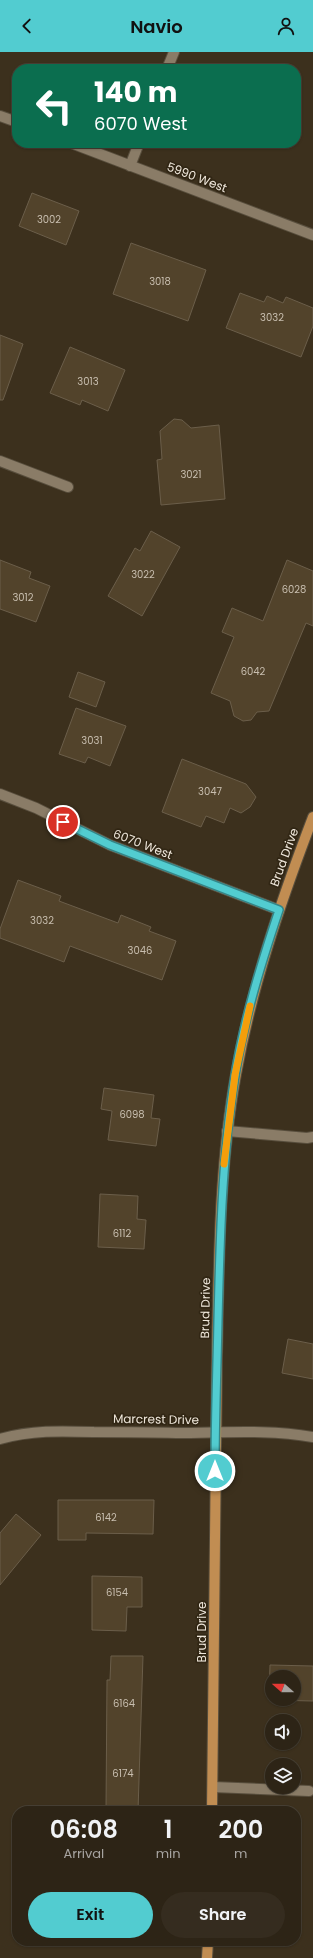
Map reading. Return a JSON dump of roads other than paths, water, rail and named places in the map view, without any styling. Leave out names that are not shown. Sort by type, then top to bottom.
[{"type":"main road","name":"Brud Drive","points":[[212,1806],[215,1433],[219,1243],[227,1131],[235,1075],[247,1019],[262,964],[279,910],[313,817]]},
{"type":"main road","points":[[208,1946],[208,1958]]},
{"type":"street","points":[[169,64],[174,52]]},
{"type":"street","points":[[0,116],[12,120]]},
{"type":"street","name":"5990 West","points":[[84,148],[313,235]]},
{"type":"street","points":[[130,166],[137,148]]},
{"type":"street","points":[[0,461],[68,486]]},
{"type":"street","name":"6070 West","points":[[0,794],[36,808],[110,845],[279,910]]},
{"type":"street","points":[[227,1131],[307,1138],[313,1137]]},
{"type":"street","name":"Marcrest Drive","points":[[0,1439],[15,1435],[47,1431],[215,1433],[265,1432],[313,1437]]},
{"type":"street","points":[[213,1787],[309,1791]]}]
